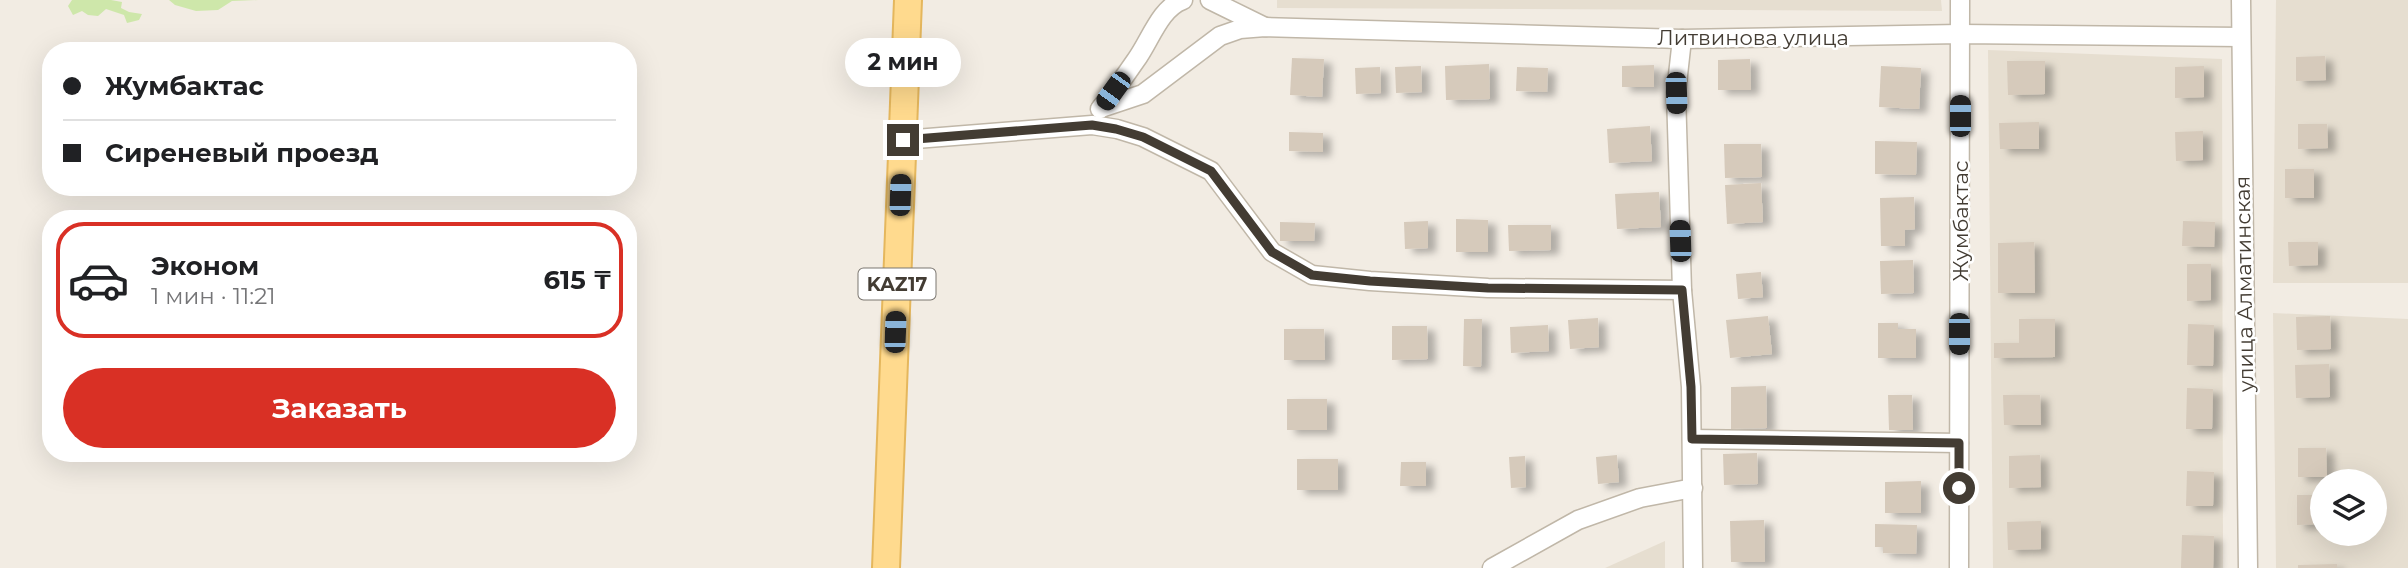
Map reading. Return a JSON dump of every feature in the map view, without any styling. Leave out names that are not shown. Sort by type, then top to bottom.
[{"type":"main road","name":"KAZ17","points":[[886,568],[908,0]]},
{"type":"street","points":[[1210,0],[1265,27]]},
{"type":"street","name":"Жумбактас","points":[[1959,568],[1960,0]]},
{"type":"street","name":"улица Алматинская","points":[[2241,0],[2248,568]]},
{"type":"street","points":[[1101,108],[1138,58],[1159,22],[1179,1]]},
{"type":"street","points":[[1063,128],[1101,108],[1143,94],[1220,36],[1240,29],[1265,27]]},
{"type":"street","name":"Литвинова улица","points":[[1265,27],[1682,39],[1960,34],[2241,37]]},
{"type":"street","points":[[1682,39],[1676,93],[1682,290],[1691,387],[1693,568]]},
{"type":"street","points":[[903,140],[1092,125],[1143,137],[1211,171],[1272,252],[1312,275],[1488,288],[1682,290]]},
{"type":"street","points":[[1692,439],[1959,443]]},
{"type":"street","points":[[1492,568],[1578,520],[1640,498],[1693,488]]},
{"type":"shaded area","points":[[1277,0],[1941,0],[1942,11],[1277,8]]},
{"type":"shaded area","points":[[2276,0],[2408,0],[2408,283],[2273,283]]},
{"type":"shaded area","points":[[1988,50],[2222,59],[2223,568],[1993,568]]},
{"type":"shaded area","points":[[2273,313],[2408,319],[2408,568],[2276,568]]},
{"type":"shaded area","points":[[1665,541],[1665,568],[1605,568]]},
{"type":"green space","points":[[72,0],[122,2],[121,8],[142,14],[139,20],[127,23],[124,15],[106,9],[98,16],[82,11],[73,15],[68,6]]},
{"type":"green space","points":[[169,0],[258,0],[232,1],[218,10],[196,11],[175,5]]},
{"type":"building","points":[[2325,56],[2326,80],[2296,81],[2296,57]]},
{"type":"building","points":[[1292,58],[1324,59],[1322,97],[1290,95]]},
{"type":"building","points":[[1750,59],[1751,90],[1718,90],[1718,60]]},
{"type":"building","points":[[2007,61],[2045,61],[2045,94],[2008,95]]},
{"type":"building","points":[[1489,64],[1490,99],[1446,100],[1445,66]]},
{"type":"building","points":[[1654,65],[1654,87],[1622,87],[1622,66]]},
{"type":"building","points":[[1421,66],[1422,92],[1396,93],[1395,67]]},
{"type":"building","points":[[1881,66],[1921,68],[1919,109],[1879,107]]},
{"type":"building","points":[[2204,66],[2204,97],[2175,98],[2175,67]]},
{"type":"building","points":[[1380,67],[1381,93],[1356,94],[1355,68]]},
{"type":"building","points":[[1517,67],[1548,68],[1547,92],[1516,91]]},
{"type":"building","points":[[2039,122],[2039,149],[2000,149],[1999,123]]},
{"type":"building","points":[[2298,124],[2327,124],[2328,148],[2298,149]]},
{"type":"building","points":[[1650,126],[1652,161],[1609,163],[1607,129]]},
{"type":"building","points":[[2203,131],[2203,160],[2176,161],[2175,132]]},
{"type":"building","points":[[1289,132],[1323,133],[1323,152],[1289,151]]},
{"type":"building","points":[[1875,141],[1917,142],[1916,175],[1875,174]]},
{"type":"building","points":[[1724,144],[1761,144],[1762,177],[1725,178]]},
{"type":"building","points":[[2285,169],[2314,169],[2314,198],[2285,198]]},
{"type":"building","points":[[1761,183],[1763,222],[1727,224],[1725,185]]},
{"type":"building","points":[[1659,192],[1661,227],[1617,229],[1615,194]]},
{"type":"building","points":[[1914,197],[1915,229],[1905,230],[1905,246],[1881,246],[1880,198]]},
{"type":"building","points":[[1456,219],[1488,220],[1488,252],[1456,252]]},
{"type":"building","points":[[1428,221],[1428,248],[1405,249],[1404,222]]},
{"type":"building","points":[[2183,221],[2215,222],[2214,247],[2182,246]]},
{"type":"building","points":[[1280,222],[1315,223],[1314,241],[1280,241]]},
{"type":"building","points":[[1508,225],[1551,225],[1551,250],[1509,251]]},
{"type":"building","points":[[2034,242],[2035,293],[1998,293],[1998,243]]},
{"type":"building","points":[[2288,242],[2318,242],[2318,265],[2289,266]]},
{"type":"building","points":[[1913,260],[1914,293],[1881,294],[1880,261]]},
{"type":"building","points":[[2187,264],[2211,264],[2211,300],[2187,301]]},
{"type":"building","points":[[1761,272],[1763,297],[1738,299],[1736,274]]},
{"type":"building","points":[[1768,316],[1772,354],[1730,358],[1726,320]]},
{"type":"building","points":[[2330,316],[2331,349],[2297,350],[2296,317]]},
{"type":"building","points":[[1598,318],[1599,347],[1570,349],[1568,320]]},
{"type":"building","points":[[1464,319],[1482,319],[1481,367],[1463,366]]},
{"type":"building","points":[[2019,319],[2055,319],[2055,357],[1994,358],[1994,343],[2019,343]]},
{"type":"building","points":[[1878,323],[1898,323],[1898,329],[1916,329],[1916,358],[1878,358]]},
{"type":"building","points":[[2188,324],[2214,325],[2213,366],[2187,365]]},
{"type":"building","points":[[1548,325],[1549,351],[1511,353],[1510,327]]},
{"type":"building","points":[[1392,326],[1427,326],[1428,359],[1392,360]]},
{"type":"building","points":[[1284,329],[1324,329],[1325,360],[1284,360]]},
{"type":"building","points":[[2329,364],[2330,397],[2296,398],[2295,365]]},
{"type":"building","points":[[1766,386],[1767,428],[1731,429],[1731,387]]},
{"type":"building","points":[[2187,388],[2213,389],[2212,429],[2186,429]]},
{"type":"building","points":[[1888,395],[1912,395],[1913,430],[1889,430]]},
{"type":"building","points":[[2003,395],[2040,395],[2041,425],[2004,425]]},
{"type":"building","points":[[1287,399],[1327,399],[1327,430],[1287,430]]},
{"type":"building","points":[[2298,448],[2326,448],[2327,469],[2310,469],[2310,477],[2298,477]]},
{"type":"building","points":[[1757,453],[1758,484],[1724,485],[1723,454]]},
{"type":"building","points":[[1617,455],[1619,482],[1598,484],[1596,457]]},
{"type":"building","points":[[2040,455],[2041,487],[2009,488],[2009,456]]},
{"type":"building","points":[[1525,456],[1526,487],[1511,488],[1509,457]]},
{"type":"building","points":[[1297,459],[1338,459],[1338,490],[1297,490]]},
{"type":"building","points":[[1401,462],[1426,462],[1426,486],[1400,486]]},
{"type":"building","points":[[2187,471],[2214,472],[2213,506],[2186,506]]},
{"type":"building","points":[[1921,481],[1921,513],[1885,513],[1885,482]]},
{"type":"building","points":[[2297,495],[2310,495],[2310,524],[2297,525]]},
{"type":"building","points":[[1764,520],[1765,562],[1731,562],[1730,521]]},
{"type":"building","points":[[2041,521],[2041,549],[2008,550],[2007,522]]},
{"type":"building","points":[[1875,524],[1917,525],[1916,554],[1883,553],[1883,547],[1875,547]]},
{"type":"building","points":[[2182,535],[2214,536],[2213,568],[2181,568]]},
{"type":"building","points":[[2337,564],[2337,568],[2298,568],[2298,565]]},
{"type":"route","points":[[903,140],[1092,125],[1143,137],[1211,171],[1272,252],[1312,275],[1488,288],[1682,290],[1691,387],[1692,439],[1959,443],[1959,488]]}]
